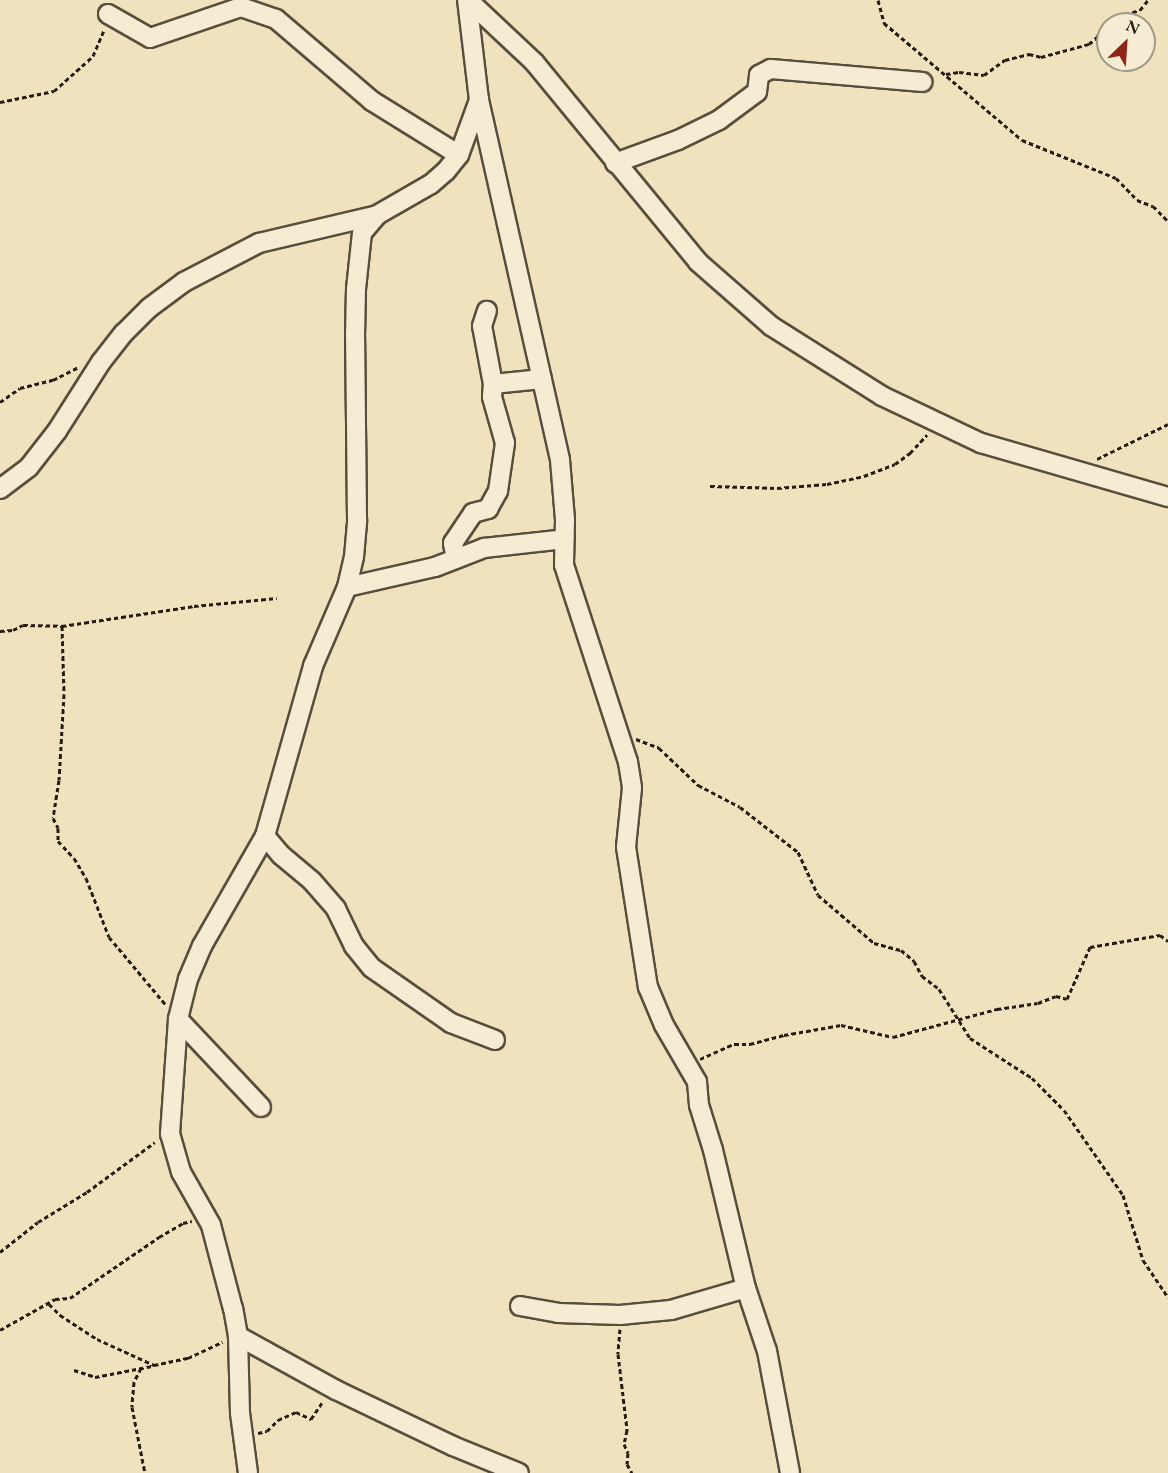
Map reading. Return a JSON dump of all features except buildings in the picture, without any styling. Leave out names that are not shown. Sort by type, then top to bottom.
[{"type":"street","points":[[468,0],[479,100],[560,460],[565,539],[564,565],[618,732],[632,788],[626,847],[648,987],[664,1025],[697,1082],[699,1105],[713,1150],[746,1288],[767,1351],[790,1473]]},
{"type":"street","points":[[468,0],[534,62],[698,262],[771,326],[882,396],[981,443],[1072,472],[1168,497]]},
{"type":"street","points":[[108,14],[150,38],[241,7],[276,19],[372,101],[459,155]]},
{"type":"street","points":[[615,163],[678,140],[719,120],[757,92],[759,75],[771,69],[922,82]]},
{"type":"street","points":[[0,489],[29,466],[57,432],[101,362],[124,333],[149,309],[184,282],[259,243],[377,216],[431,184],[459,155],[479,100]]},
{"type":"street","points":[[248,1473],[240,1413],[238,1336],[220,1254],[204,1210],[181,1172],[170,1134],[178,1019],[188,979],[202,946],[265,836],[313,666],[347,586],[354,557],[357,519],[356,289],[362,234],[377,216]]},
{"type":"street","points":[[456,559],[453,543],[473,513],[488,509],[498,491],[505,443],[492,397],[493,384],[482,326],[487,311]]},
{"type":"street","points":[[493,384],[542,379]]},
{"type":"street","points":[[347,586],[435,567],[484,548],[565,539]]},
{"type":"street","points":[[265,836],[281,855],[312,881],[336,909],[354,946],[372,968],[451,1023],[495,1040]]},
{"type":"street","points":[[178,1019],[261,1107]]},
{"type":"street","points":[[520,1306],[558,1313],[620,1315],[671,1310],[746,1288]]},
{"type":"street","points":[[238,1336],[336,1390],[453,1446],[519,1473]]},
{"type":"path","points":[[878,0],[884,23],[1022,140],[1116,178],[1137,200],[1153,206],[1168,220]]},
{"type":"path","points":[[946,74],[959,72],[984,75],[1005,60],[1029,54],[1041,57],[1089,44],[1097,37],[1103,26],[1118,17],[1140,10],[1148,0]]},
{"type":"path","points":[[0,102],[54,91],[93,56],[108,14]]},
{"type":"path","points":[[0,402],[20,388],[53,380],[81,366],[101,362]]},
{"type":"path","points":[[710,486],[777,488],[827,484],[864,476],[895,464],[910,453],[938,423]]},
{"type":"path","points":[[1072,472],[1168,424]]},
{"type":"path","points":[[0,631],[13,630],[23,625],[62,626],[194,606],[277,598]]},
{"type":"path","points":[[62,626],[64,694],[59,780],[53,818],[58,828],[58,841],[86,878],[109,937],[178,1019]]},
{"type":"path","points":[[618,732],[659,748],[699,785],[740,807],[798,852],[818,895],[874,943],[901,950],[922,976],[939,989],[956,1020],[970,1038],[1032,1078],[1064,1110],[1123,1195],[1143,1260],[1168,1297]]},
{"type":"path","points":[[689,1067],[705,1055],[734,1044],[750,1044],[784,1035],[842,1025],[893,1037],[997,1009],[1038,1003],[1056,996],[1067,999],[1090,946],[1160,935],[1168,941]]},
{"type":"path","points":[[0,1252],[38,1222],[87,1192],[146,1146],[170,1134]]},
{"type":"path","points":[[0,1330],[55,1299],[70,1298],[159,1237],[183,1223],[192,1221],[204,1210]]},
{"type":"path","points":[[49,1304],[60,1315],[98,1339],[154,1365]]},
{"type":"path","points":[[620,1315],[618,1354],[627,1430],[624,1444],[628,1453],[627,1464],[632,1473]]},
{"type":"path","points":[[74,1370],[95,1377],[141,1368],[188,1358],[238,1336]]},
{"type":"path","points":[[141,1368],[134,1382],[132,1407],[145,1473]]},
{"type":"path","points":[[244,1437],[267,1431],[278,1420],[296,1412],[311,1419],[323,1401],[336,1390]]}]
